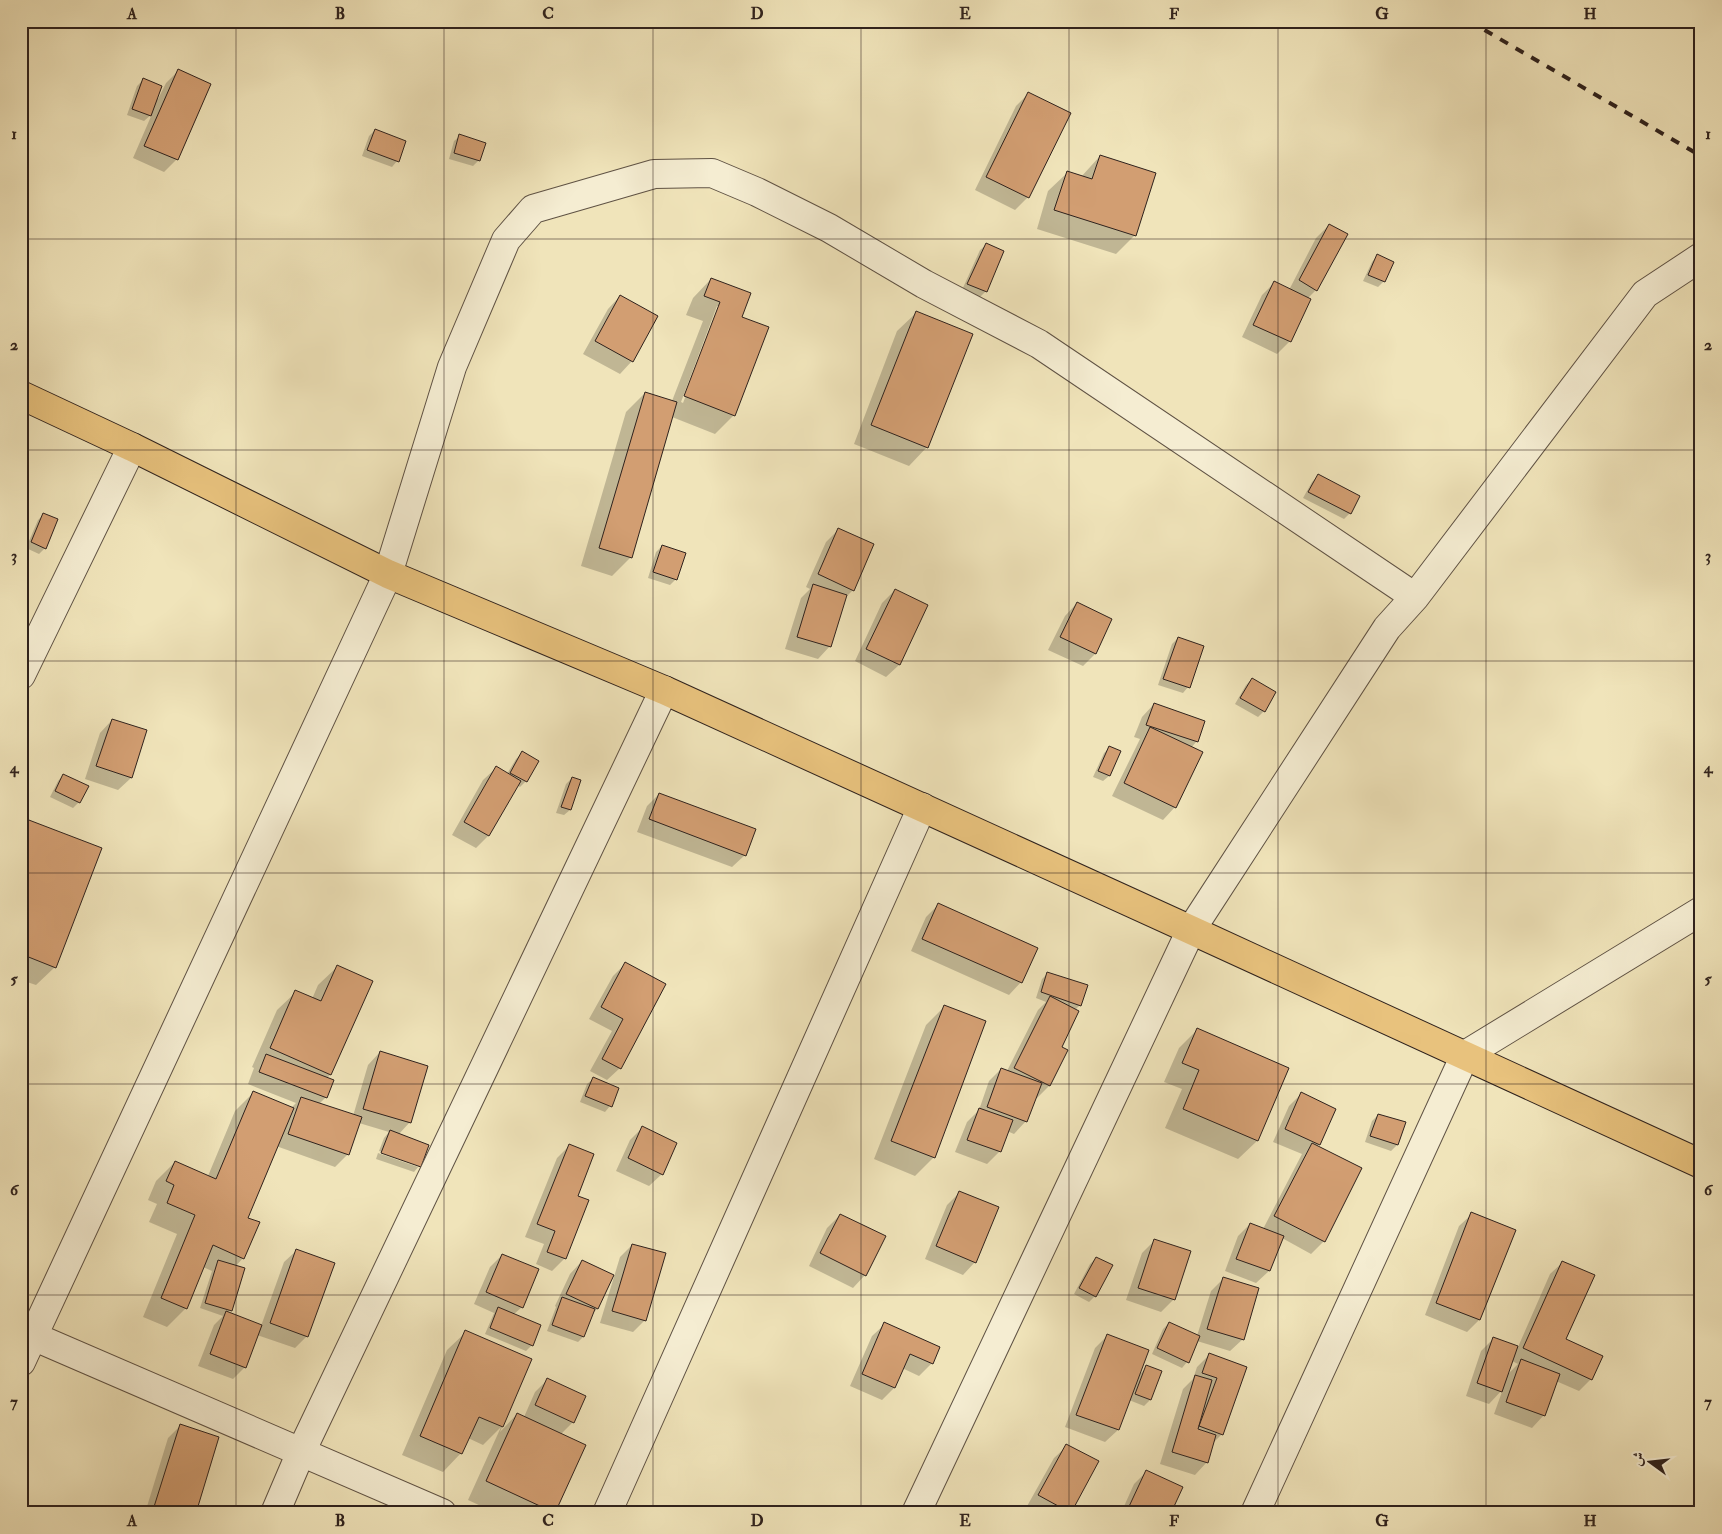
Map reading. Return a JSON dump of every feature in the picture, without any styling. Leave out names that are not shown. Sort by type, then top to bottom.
[{"type":"main road","points":[[21,395],[132,447],[388,574],[664,690],[1701,1164]]},
{"type":"street","points":[[21,1362],[27,1334],[388,574],[452,367],[506,240],[532,209],[654,174],[712,174],[757,192],[829,228],[924,284],[1039,344],[1415,596]]},
{"type":"street","points":[[916,1513],[1191,930],[1387,628],[1415,596],[1645,294],[1701,257]]},
{"type":"street","points":[[21,675],[132,447]]},
{"type":"street","points":[[275,1513],[301,1452],[664,690]]},
{"type":"street","points":[[607,1513],[922,807]]},
{"type":"street","points":[[1255,1513],[1465,1055],[1701,911]]},
{"type":"street","points":[[27,1334],[442,1513]]},
{"type":"building","points":[[178,69],[211,84],[178,160],[144,146]]},
{"type":"building","points":[[143,78],[162,86],[151,116],[132,109]]},
{"type":"building","points":[[1028,92],[1071,113],[1029,198],[986,177]]},
{"type":"building","points":[[375,129],[406,141],[399,162],[367,150]]},
{"type":"building","points":[[459,134],[486,143],[480,161],[454,153]]},
{"type":"building","points":[[1100,155],[1156,173],[1136,236],[1054,210],[1067,171],[1092,179]]},
{"type":"building","points":[[1329,224],[1348,234],[1317,291],[1299,280]]},
{"type":"building","points":[[986,243],[1004,251],[987,292],[967,284]]},
{"type":"building","points":[[1377,254],[1394,262],[1385,282],[1368,275]]},
{"type":"building","points":[[711,278],[751,293],[742,317],[769,327],[735,416],[684,396],[720,302],[704,296]]},
{"type":"building","points":[[1274,281],[1311,299],[1291,342],[1253,325]]},
{"type":"building","points":[[620,295],[658,316],[633,362],[595,341]]},
{"type":"building","points":[[916,311],[973,334],[928,448],[871,425]]},
{"type":"building","points":[[645,392],[677,402],[632,558],[599,548]]},
{"type":"building","points":[[1318,474],[1360,496],[1351,514],[1308,492]]},
{"type":"building","points":[[43,513],[58,519],[46,549],[31,542]]},
{"type":"building","points":[[838,528],[874,544],[854,591],[818,574]]},
{"type":"building","points":[[662,545],[686,553],[677,580],[653,572]]},
{"type":"building","points":[[813,584],[847,595],[831,647],[797,637]]},
{"type":"building","points":[[895,589],[928,605],[900,665],[866,649]]},
{"type":"building","points":[[1077,602],[1112,619],[1096,654],[1060,637]]},
{"type":"building","points":[[1178,637],[1204,646],[1190,688],[1163,679]]},
{"type":"building","points":[[1252,678],[1276,692],[1265,712],[1240,698]]},
{"type":"building","points":[[1154,703],[1205,721],[1198,742],[1146,725]]},
{"type":"building","points":[[112,719],[147,730],[132,778],[96,766]]},
{"type":"building","points":[[1150,727],[1203,752],[1176,808],[1124,783]]},
{"type":"building","points":[[1109,746],[1121,751],[1110,776],[1098,771]]},
{"type":"building","points":[[522,751],[539,761],[527,782],[510,773]]},
{"type":"building","points":[[496,766],[521,781],[489,836],[464,822]]},
{"type":"building","points":[[63,774],[89,786],[80,803],[55,791]]},
{"type":"building","points":[[572,777],[581,780],[571,810],[561,807]]},
{"type":"building","points":[[659,793],[756,829],[746,856],[649,819]]},
{"type":"building","points":[[21,817],[102,848],[56,968],[21,954]]},
{"type":"building","points":[[938,903],[1038,948],[1022,983],[922,939]]},
{"type":"building","points":[[625,962],[666,984],[621,1069],[602,1059],[623,1019],[601,1007]]},
{"type":"building","points":[[337,965],[373,981],[331,1075],[270,1048],[295,990],[321,1001]]},
{"type":"building","points":[[1047,972],[1088,985],[1081,1006],[1041,992]]},
{"type":"building","points":[[1050,996],[1079,1011],[1062,1047],[1068,1050],[1050,1086],[1014,1068]]},
{"type":"building","points":[[944,1005],[986,1021],[935,1158],[891,1141]]},
{"type":"building","points":[[1197,1028],[1289,1068],[1258,1141],[1183,1109],[1199,1070],[1182,1063]]},
{"type":"building","points":[[380,1051],[428,1066],[411,1123],[363,1109]]},
{"type":"building","points":[[266,1054],[334,1080],[327,1098],[259,1072]]},
{"type":"building","points":[[1001,1068],[1042,1083],[1027,1122],[987,1107]]},
{"type":"building","points":[[593,1077],[619,1088],[612,1107],[585,1096]]},
{"type":"building","points":[[253,1091],[294,1108],[248,1218],[260,1222],[244,1259],[213,1245],[187,1309],[161,1298],[195,1215],[167,1203],[174,1185],[166,1181],[175,1161],[216,1179]]},
{"type":"building","points":[[1301,1092],[1336,1109],[1320,1145],[1285,1129]]},
{"type":"building","points":[[301,1097],[362,1117],[349,1155],[288,1134]]},
{"type":"building","points":[[979,1108],[1013,1120],[1001,1152],[967,1140]]},
{"type":"building","points":[[1378,1114],[1406,1122],[1398,1145],[1370,1136]]},
{"type":"building","points":[[642,1126],[677,1143],[663,1175],[628,1158]]},
{"type":"building","points":[[390,1130],[429,1145],[421,1167],[381,1153]]},
{"type":"building","points":[[1312,1143],[1362,1168],[1325,1242],[1274,1216]]},
{"type":"building","points":[[569,1144],[594,1154],[578,1196],[589,1200],[566,1259],[547,1252],[555,1231],[537,1224]]},
{"type":"building","points":[[959,1191],[999,1207],[976,1263],[936,1246]]},
{"type":"building","points":[[1471,1212],[1516,1230],[1480,1320],[1436,1303]]},
{"type":"building","points":[[840,1214],[886,1236],[866,1276],[820,1253]]},
{"type":"building","points":[[1250,1223],[1284,1236],[1270,1271],[1236,1259]]},
{"type":"building","points":[[1154,1239],[1191,1251],[1175,1300],[1138,1288]]},
{"type":"building","points":[[632,1244],[666,1253],[646,1321],[612,1311]]},
{"type":"building","points":[[296,1249],[335,1263],[308,1337],[270,1323]]},
{"type":"building","points":[[502,1254],[539,1269],[523,1308],[486,1292]]},
{"type":"building","points":[[1096,1257],[1113,1265],[1096,1297],[1079,1288]]},
{"type":"building","points":[[218,1260],[245,1268],[232,1311],[205,1303]]},
{"type":"building","points":[[582,1260],[614,1275],[598,1309],[566,1294]]},
{"type":"building","points":[[1562,1261],[1595,1275],[1566,1339],[1603,1356],[1592,1380],[1523,1348]]},
{"type":"building","points":[[1223,1277],[1259,1288],[1244,1340],[1207,1329]]},
{"type":"building","points":[[562,1297],[595,1309],[584,1337],[552,1325]]},
{"type":"building","points":[[498,1307],[541,1325],[533,1346],[490,1328]]},
{"type":"building","points":[[226,1311],[262,1325],[246,1368],[210,1354]]},
{"type":"building","points":[[884,1322],[940,1347],[933,1364],[910,1354],[895,1388],[862,1374]]},
{"type":"building","points":[[1169,1322],[1200,1336],[1189,1363],[1157,1348]]},
{"type":"building","points":[[465,1330],[532,1359],[503,1427],[479,1417],[462,1454],[420,1436]]},
{"type":"building","points":[[1107,1334],[1149,1350],[1119,1430],[1076,1415]]},
{"type":"building","points":[[1493,1337],[1518,1346],[1502,1392],[1477,1383]]},
{"type":"building","points":[[1209,1353],[1247,1367],[1223,1435],[1199,1426],[1217,1378],[1202,1373]]},
{"type":"building","points":[[1521,1359],[1560,1374],[1545,1416],[1506,1402]]},
{"type":"building","points":[[1146,1365],[1162,1371],[1151,1400],[1135,1394]]},
{"type":"building","points":[[1195,1375],[1212,1380],[1198,1429],[1216,1435],[1208,1463],[1172,1452]]},
{"type":"building","points":[[547,1378],[586,1396],[574,1423],[535,1405]]},
{"type":"building","points":[[517,1413],[586,1445],[555,1513],[486,1481]]},
{"type":"building","points":[[180,1424],[219,1437],[196,1513],[161,1513],[153,1510]]},
{"type":"building","points":[[1066,1444],[1099,1461],[1071,1513],[1038,1495]]},
{"type":"building","points":[[1146,1470],[1183,1487],[1171,1513],[1126,1513]]},
{"type":"railway","points":[[1469,21],[1701,156]]}]
